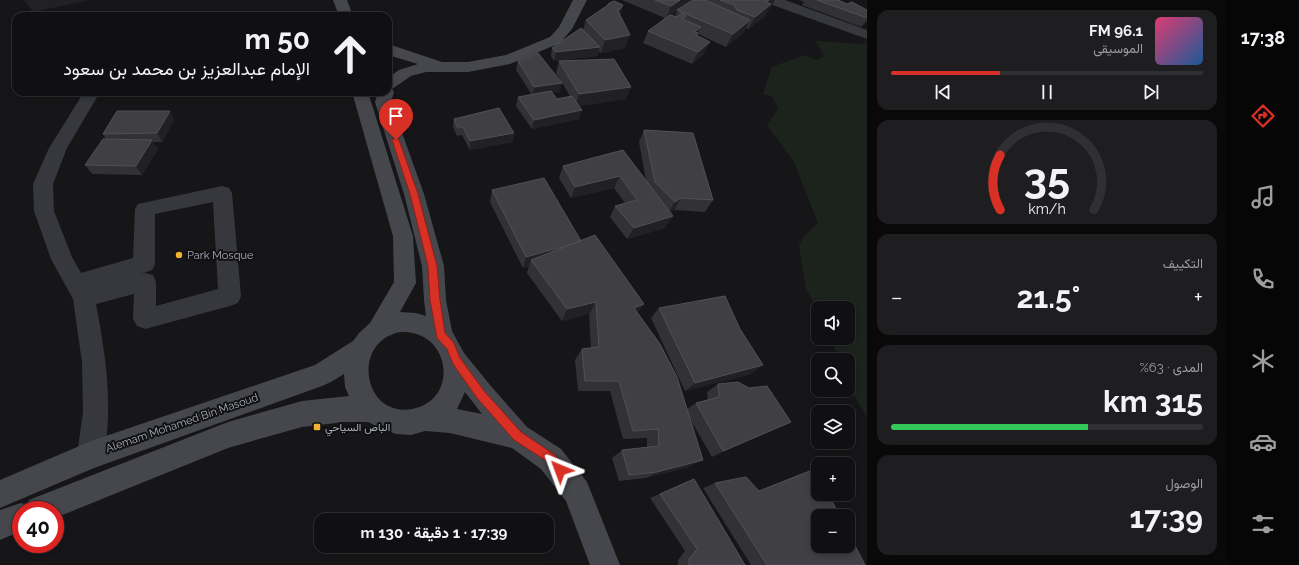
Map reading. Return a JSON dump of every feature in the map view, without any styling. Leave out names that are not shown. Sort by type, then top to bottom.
[{"type":"street","points":[[340,0],[344,12]]},
{"type":"street","points":[[392,82],[405,73],[425,67],[468,67],[510,60],[555,40],[565,29],[580,0]]},
{"type":"street","points":[[772,0],[867,35]]},
{"type":"street","points":[[392,51],[422,61],[448,66]]},
{"type":"street","points":[[90,96],[58,148],[43,184],[44,211],[62,259],[80,291],[94,370],[96,412],[91,455]]},
{"type":"street","points":[[361,96],[403,236],[406,283],[355,364],[354,380],[360,396],[370,409],[386,418],[404,421],[422,418],[450,420],[518,436]]},
{"type":"street","points":[[385,96],[383,102],[414,194],[432,266],[435,300],[441,335]]},
{"type":"street","points":[[222,193],[230,296],[145,319],[145,282],[80,291],[144,264],[145,209],[222,193]]},
{"type":"street","points":[[369,340],[389,326],[403,323],[416,324],[430,328],[441,335],[451,346],[457,361],[481,394],[518,436],[552,458],[577,492],[605,565]]},
{"type":"street","name":"Alemam Mohamed Bin Masoud","points":[[0,494],[91,455],[322,374],[369,340]]},
{"type":"street","points":[[422,418],[436,411],[447,401],[454,388],[458,374],[457,361]]},
{"type":"street","points":[[62,501],[228,435],[302,414],[344,409],[370,409]]},
{"type":"street","points":[[0,525],[12,520]]},
{"type":"shaded area","points":[[867,39],[867,417],[855,397],[855,353],[836,353],[834,345],[855,345],[855,301],[813,301],[806,288],[799,245],[806,234],[818,223],[794,162],[767,125],[778,109],[773,97],[763,94],[772,67],[804,55],[817,60],[824,56],[816,41],[863,44]]},
{"type":"building","points":[[655,0],[680,0],[671,6]]},
{"type":"building","points":[[693,0],[705,0],[750,20],[733,34],[677,10]]},
{"type":"building","points":[[720,0],[769,0],[766,2],[771,4],[755,17],[737,10],[734,5]]},
{"type":"building","points":[[817,0],[838,0],[847,4],[852,2],[867,10],[867,18]]},
{"type":"building","points":[[614,1],[623,5],[620,9],[617,9],[630,35],[605,40],[586,20]]},
{"type":"building","points":[[682,13],[686,16],[682,19],[701,27],[694,32],[698,33],[696,35],[710,42],[698,52],[648,31],[670,15],[677,17]]},
{"type":"building","points":[[581,28],[600,47],[556,52],[552,48]]},
{"type":"building","points":[[538,53],[562,83],[534,87],[518,61]]},
{"type":"building","points":[[614,59],[631,87],[579,94],[559,61]]},
{"type":"building","points":[[551,91],[557,99],[572,96],[582,110],[534,120],[518,97]]},
{"type":"building","points":[[499,108],[514,133],[470,141],[463,127],[457,127],[454,119]]},
{"type":"building","points":[[117,111],[170,111],[157,133],[103,134]]},
{"type":"building","points":[[644,130],[693,133],[713,200],[681,198],[675,202],[655,182]]},
{"type":"building","points":[[103,139],[152,140],[136,166],[85,165]]},
{"type":"building","points":[[623,150],[673,216],[634,228],[615,206],[637,200],[620,176],[575,187],[563,166]]},
{"type":"building","points":[[544,178],[581,241],[526,257],[492,190]]},
{"type":"building","points":[[595,235],[644,304],[634,308],[660,344],[677,377],[703,460],[657,472],[629,475],[622,450],[659,446],[658,429],[633,431],[619,381],[585,381],[582,349],[599,347],[596,302],[567,309],[531,260]]},
{"type":"building","points":[[725,296],[740,329],[763,365],[695,383],[659,308]]},
{"type":"building","points":[[738,382],[749,388],[767,386],[791,422],[723,451],[696,403],[719,397],[718,384]]},
{"type":"building","points":[[811,471],[811,501],[832,501],[836,509],[811,509],[811,553],[855,553],[855,546],[865,565],[767,565],[715,483],[746,477],[759,491]]},
{"type":"building","points":[[694,479],[745,565],[689,565],[689,559],[697,549],[660,494]]},
{"type":"place","name":"Park Mosque","points":[[179,255]]},
{"type":"place","name":"الباص السياحي","points":[[317,427]]},
{"type":"route","points":[[396,140],[414,194],[432,266],[435,300],[441,335],[451,346],[457,361],[481,394],[518,436],[552,458],[560,470]]}]
